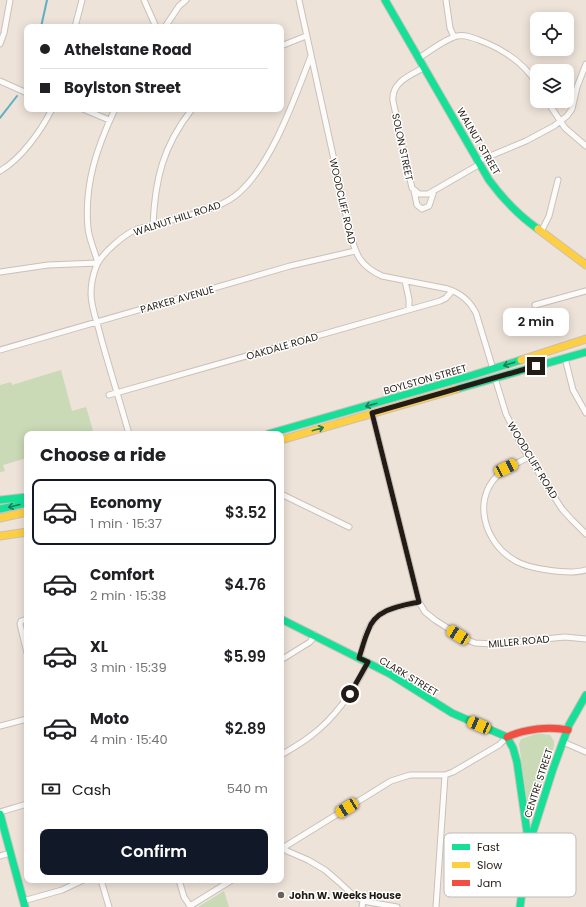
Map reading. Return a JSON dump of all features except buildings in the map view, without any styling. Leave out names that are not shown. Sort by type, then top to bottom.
[{"type":"main road","name":"WALNUT STREET","points":[[385,0],[493,186],[515,212],[586,265]]},
{"type":"main road","name":"BOYLSTON STREET","points":[[278,431],[492,369],[586,339]]},
{"type":"main road","name":"BOYLSTON STREET","points":[[284,439],[586,352]]},
{"type":"main road","points":[[0,500],[24,497]]},
{"type":"main road","points":[[0,510],[24,504]]},
{"type":"main road","points":[[0,518],[24,513]]},
{"type":"main road","points":[[0,536],[24,532]]},
{"type":"main road","name":"CLARK STREET","points":[[284,620],[401,680],[452,713],[506,737]]},
{"type":"main road","name":"CENTRE STREET","points":[[533,833],[553,768],[574,715],[586,695]]},
{"type":"main road","points":[[527,833],[517,762],[511,744],[506,737],[516,733],[544,729],[559,728],[568,730]]},
{"type":"main road","points":[[0,813],[24,904]]},
{"type":"main road","name":"CENTRE STREET","points":[[520,907],[521,897]]},
{"type":"street","points":[[0,44],[4,33],[10,0]]},
{"type":"street","points":[[76,24],[82,0]]},
{"type":"street","points":[[144,0],[155,24]]},
{"type":"street","points":[[167,24],[179,6],[186,0]]},
{"type":"street","name":"WOODCLIFF ROAD","points":[[299,0],[350,233],[358,257],[372,272],[382,276],[452,291],[465,298],[474,309],[492,369]]},
{"type":"street","points":[[446,0],[450,28],[454,37]]},
{"type":"street","points":[[284,45],[306,36]]},
{"type":"street","points":[[419,58],[454,37],[470,37],[503,51],[516,60],[530,74]]},
{"type":"street","name":"WALNUT HILL ROAD","points":[[128,431],[97,322],[91,295],[92,281],[98,263],[114,243],[136,229],[221,204],[246,186],[261,166],[285,119],[311,56]]},
{"type":"street","points":[[560,122],[572,109],[577,87],[586,64]]},
{"type":"street","name":"SOLON STREET","points":[[425,67],[400,82],[393,92],[393,101],[411,186],[414,191],[419,194],[434,191],[487,156],[520,145],[560,122]]},
{"type":"street","points":[[0,82],[24,91]]},
{"type":"street","points":[[551,108],[560,122],[570,133],[586,146]]},
{"type":"street","points":[[0,171],[20,156],[50,112]]},
{"type":"street","points":[[90,112],[110,120]]},
{"type":"street","points":[[0,272],[48,265],[98,263],[88,229],[89,191],[95,155],[114,112]]},
{"type":"street","points":[[153,225],[154,197],[160,170],[169,146],[181,123],[190,112]]},
{"type":"street","points":[[541,232],[549,216],[558,180]]},
{"type":"street","points":[[414,191],[417,205],[422,209],[429,206],[434,191]]},
{"type":"street","name":"PARKER AVENUE","points":[[0,350],[290,266],[355,251]]},
{"type":"street","points":[[405,281],[409,299],[409,309]]},
{"type":"street","name":"OAKDALE ROAD","points":[[109,395],[443,299],[449,296],[452,291]]},
{"type":"street","points":[[535,305],[586,291]]},
{"type":"street","points":[[565,358],[573,390],[586,413]]},
{"type":"street","name":"WOODCLIFF ROAD","points":[[495,378],[506,414],[516,435],[562,509],[586,534]]},
{"type":"street","points":[[359,658],[368,631],[375,619],[394,607],[419,602],[372,413]]},
{"type":"street","points":[[529,457],[502,471],[487,490],[484,501],[484,512],[486,524],[491,535],[505,554],[524,564],[570,573],[586,570]]},
{"type":"street","points":[[284,495],[349,527]]},
{"type":"street","name":"MILLER ROAD","points":[[419,602],[425,612],[435,620],[464,638],[476,643],[494,644],[565,637],[586,639]]},
{"type":"street","points":[[24,620],[20,624],[24,641]]},
{"type":"street","points":[[284,658],[310,642],[315,635]]},
{"type":"street","points":[[284,753],[310,736],[332,716],[350,694],[368,662]]},
{"type":"street","points":[[0,726],[24,720]]},
{"type":"street","points":[[284,848],[395,779],[416,774],[445,774],[458,770],[499,745],[506,737]]},
{"type":"street","points":[[563,742],[586,752]]},
{"type":"street","points":[[436,907],[445,774]]},
{"type":"street","points":[[0,813],[24,805]]},
{"type":"street","points":[[284,850],[308,860],[325,870],[351,894],[363,900],[397,907]]},
{"type":"street","points":[[0,856],[10,853]]},
{"type":"street","points":[[24,904],[77,883]]},
{"type":"street","points":[[102,883],[109,907]]},
{"type":"street","points":[[180,883],[184,897],[190,906],[227,883]]},
{"type":"street","points":[[362,907],[363,900]]},
{"type":"green space","points":[[61,370],[72,411],[86,407],[93,431],[24,431],[24,459],[3,465],[5,471],[0,472],[0,385],[11,382],[12,385]]},
{"type":"green space","points":[[536,734],[550,735],[554,741],[554,746],[533,811],[529,813],[519,744],[521,739]]},
{"type":"green space","points":[[224,891],[229,907],[198,907]]},
{"type":"waterway","points":[[42,24],[47,0]]},
{"type":"waterway","points":[[0,118],[17,96]]},
{"type":"traffic: fast","points":[[385,0],[489,180],[511,206],[538,229]]},
{"type":"traffic: fast","points":[[457,389],[586,352]]},
{"type":"traffic: fast","points":[[278,431],[521,360]]},
{"type":"traffic: fast","points":[[0,500],[24,497]]},
{"type":"traffic: fast","points":[[0,509],[24,504]]},
{"type":"traffic: fast","points":[[284,621],[390,674],[452,713],[507,737],[513,748],[517,762],[527,833]]},
{"type":"traffic: fast","points":[[533,833],[569,725],[586,695]]},
{"type":"traffic: fast","points":[[0,814],[25,907]]},
{"type":"traffic: fast","points":[[520,907],[521,897]]},
{"type":"traffic: slow","points":[[538,229],[586,265]]},
{"type":"traffic: slow","points":[[521,360],[586,339]]},
{"type":"traffic: slow","points":[[284,439],[457,389]]},
{"type":"traffic: slow","points":[[0,518],[24,513]]},
{"type":"traffic: slow","points":[[0,536],[24,532]]},
{"type":"traffic: jam","points":[[507,737],[521,732],[537,729],[553,728],[568,730]]},
{"type":"place","name":"John W. Weeks House","points":[[281,895]]},
{"type":"route","points":[[350,694],[368,662],[359,658],[372,622],[394,607],[419,602],[372,413],[536,366]]}]
